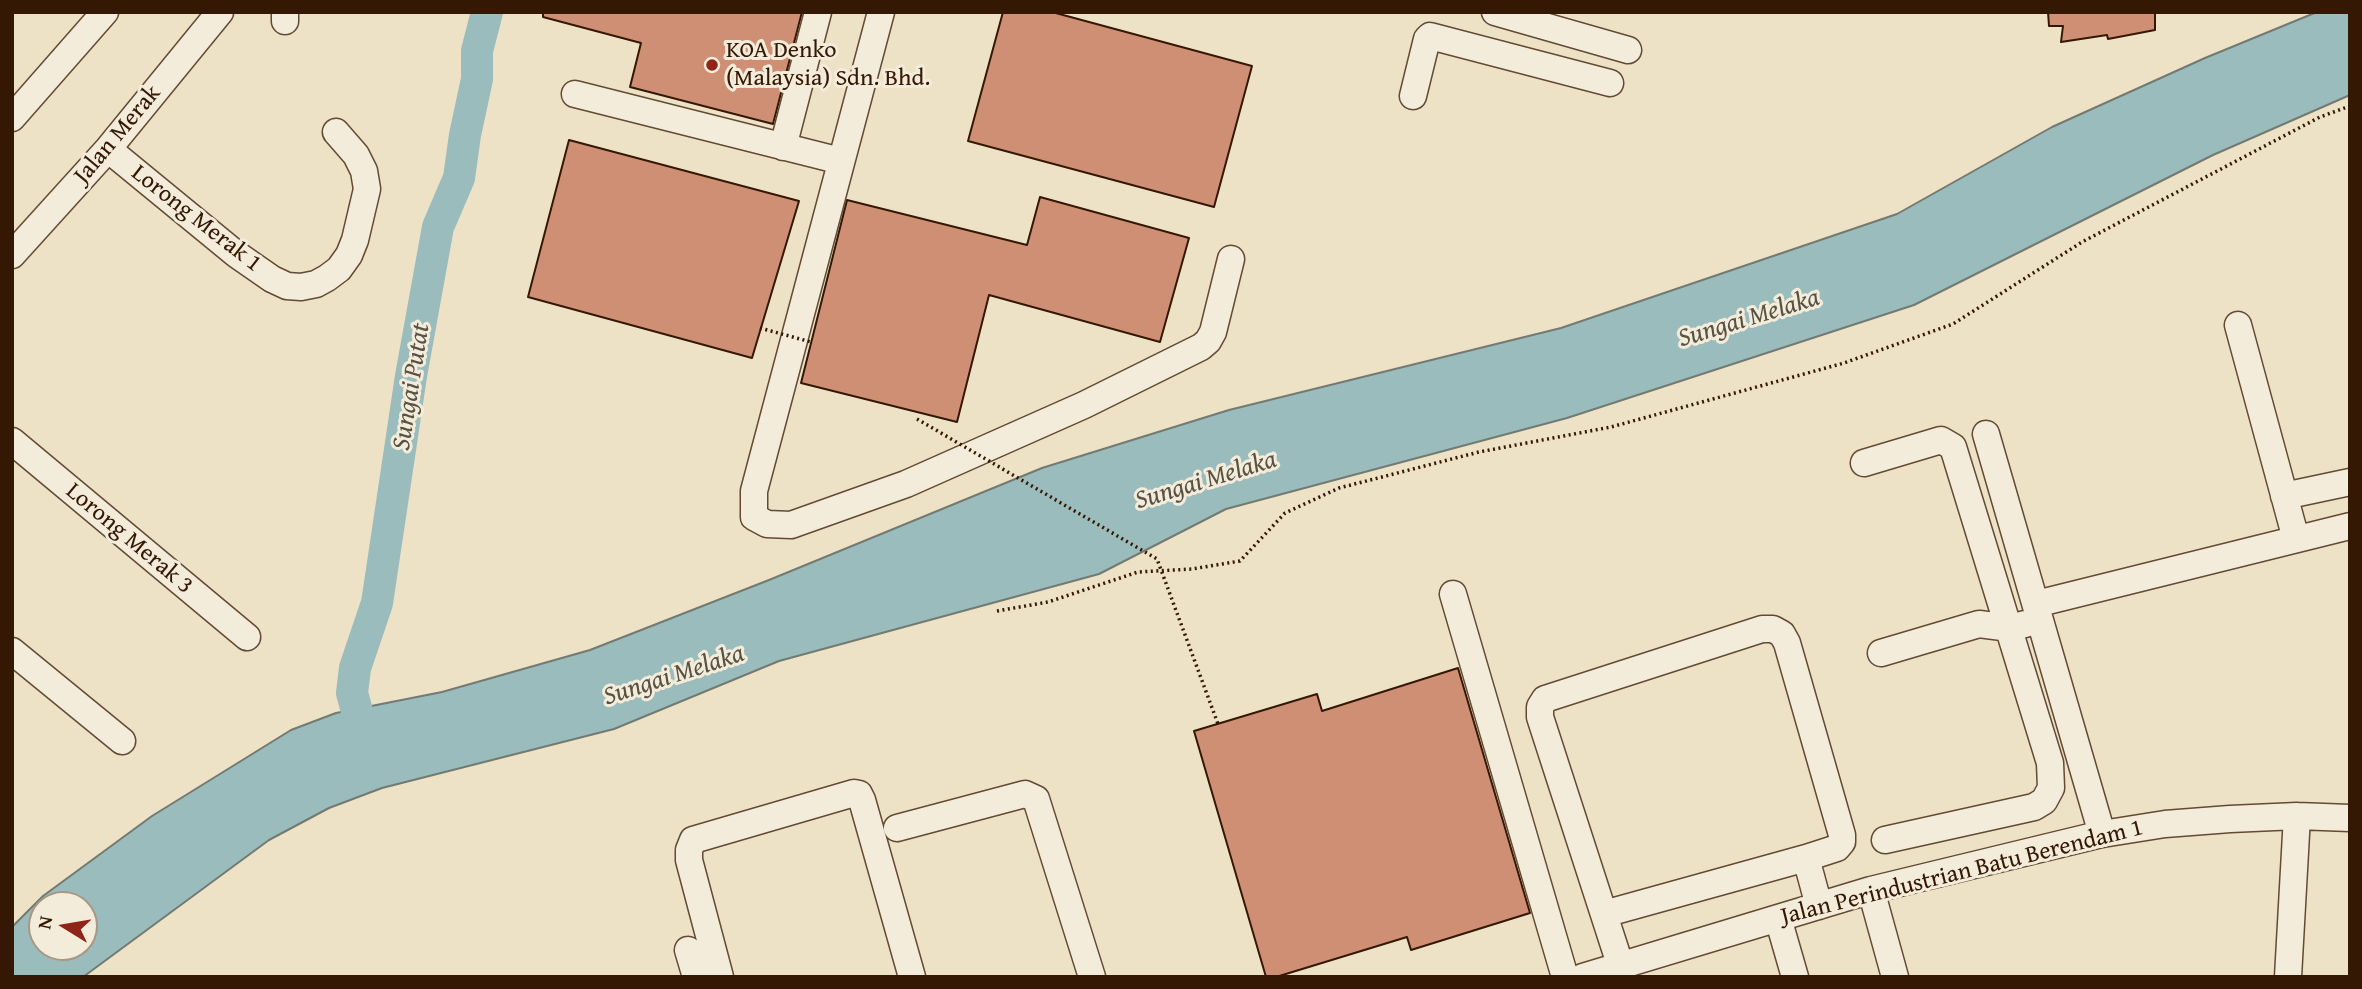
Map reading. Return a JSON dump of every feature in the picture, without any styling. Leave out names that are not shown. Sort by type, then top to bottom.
[{"type":"street","points":[[12,118],[105,12]]},
{"type":"street","name":"Jalan Merak","points":[[12,255],[108,149],[220,12]]},
{"type":"street","points":[[783,147],[818,12]]},
{"type":"street","points":[[881,12],[754,491],[754,516],[767,524],[791,525],[906,484],[1095,400],[1201,347],[1213,332],[1231,259]]},
{"type":"street","points":[[1495,12],[1628,50]]},
{"type":"street","points":[[1413,96],[1427,38],[1430,36],[1610,83]]},
{"type":"street","points":[[575,94],[841,161]]},
{"type":"street","name":"Lorong Merak 1","points":[[108,149],[236,254],[272,279],[287,286],[301,287],[316,284],[339,269],[355,240],[367,190],[364,171],[347,142],[336,132]]},
{"type":"street","points":[[2238,325],[2296,540]]},
{"type":"street","points":[[1986,434],[2102,834]]},
{"type":"street","points":[[1864,463],[1941,440],[1953,447],[2050,763],[2051,788],[2044,801],[2034,807],[1885,840]]},
{"type":"street","name":"Lorong Merak 3","points":[[12,441],[247,637]]},
{"type":"street","points":[[2284,496],[2350,482]]},
{"type":"street","points":[[1881,653],[1979,624],[2010,628],[2038,613],[2350,526]]},
{"type":"street","points":[[1452,594],[1565,977]]},
{"type":"street","points":[[1604,914],[1806,858],[1837,848],[1842,842],[1787,643],[1782,634],[1773,629],[1762,629],[1545,699],[1540,707],[1541,717],[1604,914],[1620,964]]},
{"type":"street","points":[[12,651],[121,741]]},
{"type":"street","points":[[720,977],[689,860],[693,840],[854,793],[859,794],[862,800],[912,977]]},
{"type":"street","points":[[897,828],[1025,794],[1036,799],[1092,977]]},
{"type":"street","points":[[2288,977],[2297,816]]},
{"type":"street","name":"Jalan Perindustrian Batu Berendam 1","points":[[1583,977],[1871,890],[2102,834],[2165,824],[2297,816],[2350,818]]},
{"type":"street","points":[[1806,858],[1819,906]]},
{"type":"street","points":[[1871,890],[1895,977]]},
{"type":"street","points":[[1778,918],[1795,977]]},
{"type":"street","points":[[688,950],[696,977]]},
{"type":"path","points":[[997,611],[1048,601],[1138,572],[1192,569],[1240,561],[1285,513],[1339,488],[1479,452],[1611,427],[1844,363],[1953,324],[2082,242],[2308,123],[2350,106]]},
{"type":"path","points":[[760,328],[811,342]]},
{"type":"path","points":[[917,419],[1157,559],[1218,723]]},
{"type":"water","name":"Sungai Melaka","points":[[2317,12],[2350,12],[2350,95],[2213,155],[1914,305],[1567,418],[1226,509],[1099,574],[779,661],[614,729],[382,788],[329,808],[269,840],[83,977],[12,977],[12,927],[28,911],[28,961],[98,961],[98,891],[50,891],[152,816],[291,730],[336,713],[442,692],[590,650],[1042,468],[1229,410],[1561,328],[1897,214],[2052,127],[2205,58]]},
{"type":"building","name":"KOA Denko (Malaysia) Sdn. Bhd.","points":[[543,12],[802,12],[773,124],[630,87],[641,43],[543,17]]},
{"type":"building","points":[[1003,12],[1052,12],[1252,66],[1214,207],[968,141]]},
{"type":"building","points":[[2048,12],[2155,12],[2155,30],[2108,39],[2107,35],[2061,42],[2063,26],[2049,26]]},
{"type":"building","points":[[569,140],[799,201],[752,358],[528,297]]},
{"type":"building","points":[[1040,197],[1189,238],[1160,342],[989,295],[957,422],[801,383],[847,200],[1027,245]]},
{"type":"building","points":[[1458,668],[1530,913],[1411,950],[1407,937],[1276,977],[1266,977],[1194,731],[1317,694],[1322,711]]},
{"type":"waterway","name":"Sungai Putat","points":[[368,752],[352,693],[355,668],[377,603],[411,376],[438,227],[459,178],[477,79],[477,51],[487,12]]},
{"type":"place","name":"KOA Denko (Malaysia) Sdn. Bhd.","points":[[712,65]]}]
